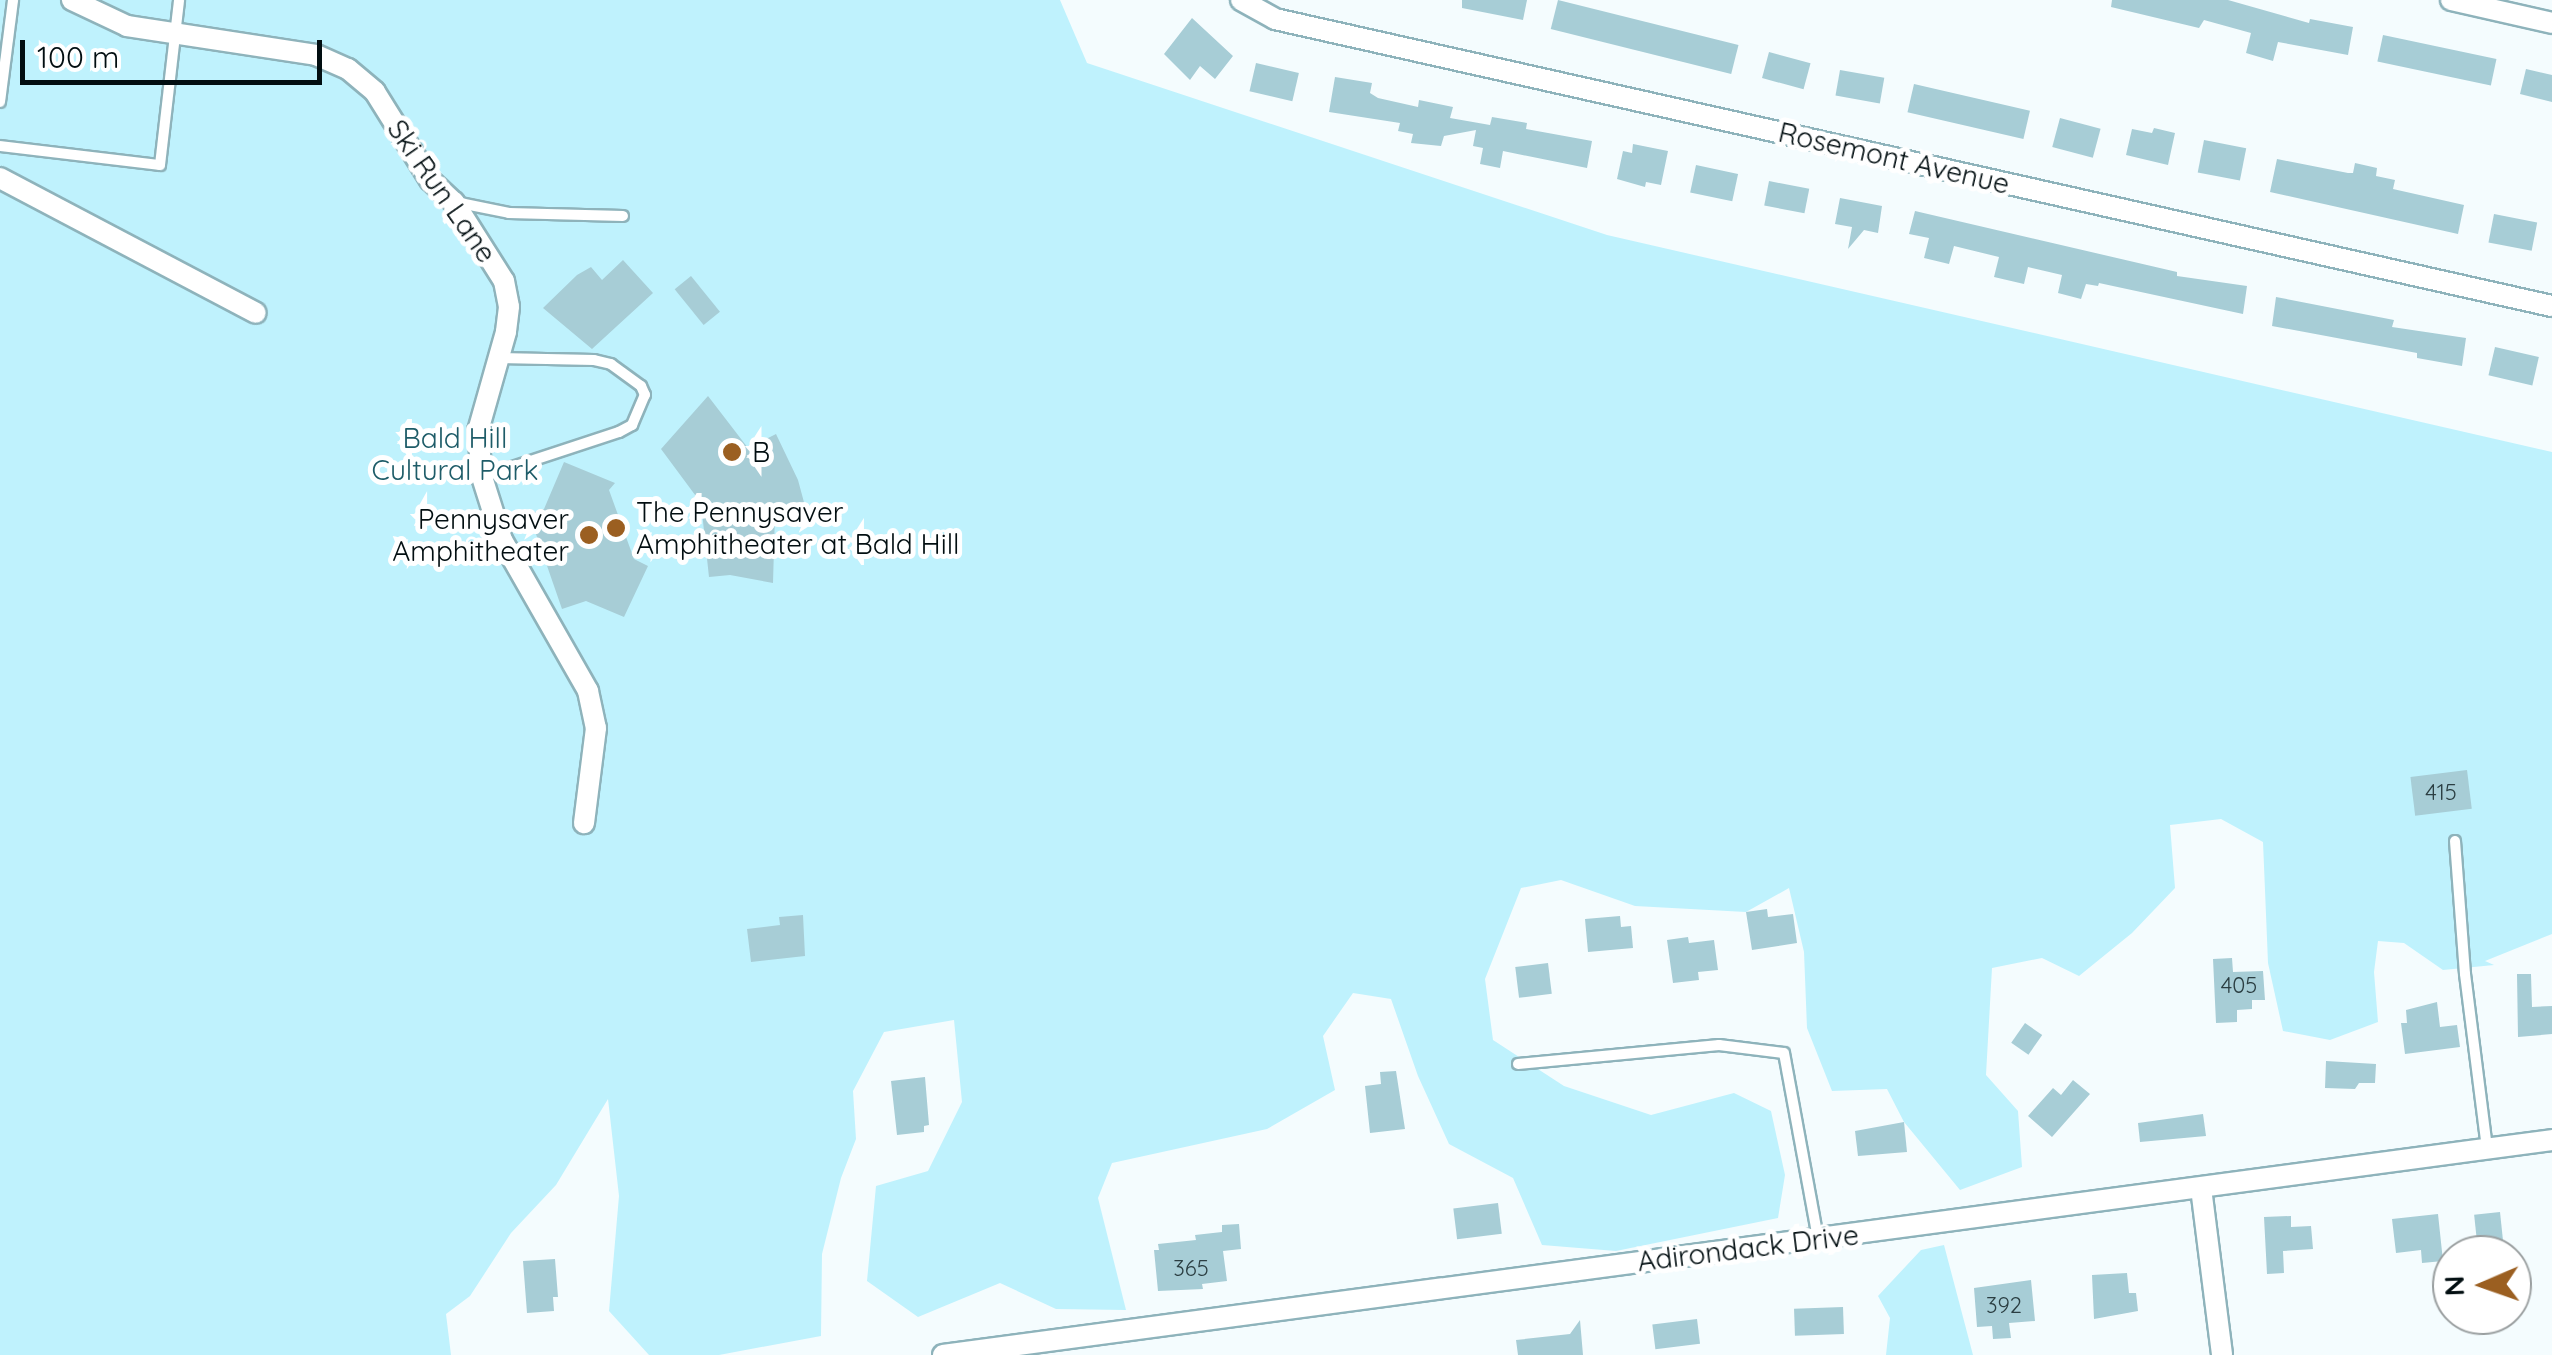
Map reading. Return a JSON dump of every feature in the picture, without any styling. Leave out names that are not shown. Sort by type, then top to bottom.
[{"type":"street","name":"Ski Run Lane","points":[[72,0],[128,26],[316,55],[348,69],[374,92],[430,180],[454,202],[504,281],[509,307],[478,431],[482,477],[502,540],[588,691],[596,728],[584,823]]},
{"type":"street","name":"Rosemont Avenue","points":[[1241,0],[1275,20],[2552,306]]},
{"type":"street","points":[[2452,0],[2552,23]]},
{"type":"street","points":[[0,178],[256,314]]},
{"type":"street","name":"Adirondack Drive","points":[[944,1355],[2552,1140]]},
{"type":"street","points":[[2201,1188],[2222,1355]]},
{"type":"lane","points":[[0,102],[14,0]]},
{"type":"lane","points":[[0,146],[160,165],[178,36],[179,0]]},
{"type":"lane","points":[[454,202],[510,213],[623,216]]},
{"type":"lane","points":[[482,477],[632,425],[644,395],[641,386],[611,364],[594,360],[498,358]]},
{"type":"lane","points":[[2454,841],[2465,974],[2487,1149]]},
{"type":"lane","points":[[1518,1064],[1719,1045],[1784,1054],[1818,1238]]},
{"type":"green space","name":"Bald Hill Cultural Park","points":[[0,0],[1060,0],[1087,63],[1607,235],[2552,452],[2552,934],[2485,961],[2494,965],[2443,970],[2404,943],[2378,941],[2374,972],[2378,1022],[2330,1040],[2283,1031],[2268,963],[2263,842],[2221,819],[2170,825],[2175,888],[2132,933],[2079,976],[2042,958],[1992,968],[1986,1075],[2018,1111],[2022,1167],[1960,1190],[1904,1122],[1887,1089],[1832,1091],[1807,1028],[1804,952],[1789,888],[1746,912],[1635,906],[1561,880],[1521,888],[1485,979],[1493,1040],[1564,1086],[1651,1115],[1734,1093],[1771,1111],[1785,1175],[1778,1218],[1616,1251],[1542,1245],[1513,1178],[1449,1144],[1418,1076],[1391,999],[1353,993],[1323,1036],[1335,1090],[1267,1129],[1112,1163],[1098,1198],[1126,1310],[1056,1309],[1000,1283],[918,1317],[867,1281],[876,1186],[928,1171],[962,1102],[954,1020],[884,1032],[853,1091],[856,1139],[841,1178],[822,1254],[821,1336],[719,1355],[649,1355],[609,1311],[619,1196],[608,1099],[556,1185],[511,1233],[470,1296],[446,1314],[451,1355],[0,1355]]},
{"type":"green space","points":[[1944,1245],[1973,1355],[1886,1355],[1890,1318],[1878,1296],[1921,1250]]},
{"type":"building","points":[[1462,0],[1527,0],[1523,20],[1462,8]]},
{"type":"building","points":[[1558,0],[1738,45],[1731,74],[1551,29]]},
{"type":"building","points":[[2112,0],[2228,0],[2309,23],[2310,19],[2353,27],[2348,55],[2278,42],[2273,61],[2246,53],[2251,33],[2204,20],[2199,28],[2111,7]]},
{"type":"building","points":[[1192,18],[1233,56],[1215,79],[1200,66],[1190,80],[1164,54]]},
{"type":"building","points":[[2383,35],[2496,59],[2491,86],[2377,61]]},
{"type":"building","points":[[1769,52],[1811,63],[1804,89],[1762,78]]},
{"type":"building","points":[[1256,63],[1299,73],[1292,101],[1249,91]]},
{"type":"building","points":[[2526,69],[2552,75],[2552,102],[2520,94]]},
{"type":"building","points":[[1840,70],[1884,78],[1880,103],[1835,96]]},
{"type":"building","points":[[1335,77],[1372,83],[1370,93],[1378,98],[1418,107],[1419,100],[1453,107],[1450,118],[1490,125],[1492,117],[1527,123],[1526,129],[1592,141],[1587,168],[1503,151],[1500,168],[1480,164],[1483,148],[1473,146],[1476,130],[1444,136],[1441,146],[1411,143],[1413,134],[1398,131],[1400,123],[1329,112]]},
{"type":"building","points":[[1914,84],[2030,111],[2023,139],[1907,112]]},
{"type":"building","points":[[2060,118],[2101,129],[2093,158],[2052,147]]},
{"type":"building","points":[[2154,128],[2175,133],[2168,165],[2126,155],[2132,129],[2152,133]]},
{"type":"building","points":[[2204,140],[2246,148],[2240,181],[2198,172]]},
{"type":"building","points":[[1633,144],[1668,151],[1661,185],[1646,182],[1645,187],[1617,179],[1623,151],[1632,153]]},
{"type":"building","points":[[2277,159],[2348,173],[2353,173],[2355,163],[2377,168],[2376,176],[2395,180],[2393,189],[2464,205],[2458,234],[2270,192]]},
{"type":"building","points":[[1696,165],[1738,174],[1732,201],[1690,192]]},
{"type":"building","points":[[1769,181],[1809,189],[1804,213],[1764,206]]},
{"type":"building","points":[[1840,198],[1882,206],[1878,233],[1864,230],[1848,249],[1852,227],[1835,224]]},
{"type":"building","points":[[1915,211],[2177,272],[2177,276],[2247,286],[2243,314],[2099,283],[2086,284],[2081,299],[2058,293],[2062,275],[2028,267],[2024,284],[1994,277],[1999,257],[1954,246],[1949,264],[1924,258],[1929,238],[1909,234]]},
{"type":"building","points":[[2494,214],[2537,222],[2532,251],[2488,242]]},
{"type":"building","points":[[623,260],[653,293],[592,349],[543,308],[577,275],[591,267],[602,280]]},
{"type":"building","points":[[691,276],[720,312],[704,325],[675,289]]},
{"type":"building","points":[[2276,297],[2394,320],[2392,327],[2466,338],[2462,366],[2417,358],[2417,353],[2272,326]]},
{"type":"building","points":[[2495,347],[2539,357],[2532,385],[2488,375]]},
{"type":"building","points":[[708,396],[748,448],[776,434],[798,480],[805,506],[775,513],[773,583],[730,575],[709,577],[701,503],[661,449]]},
{"type":"building","name":"Pennysaver Amphitheater","points":[[564,462],[615,483],[609,490],[634,559],[648,566],[624,617],[586,601],[562,609],[529,514],[544,509]]},
{"type":"building","points":[[2467,770],[2472,809],[2415,816],[2410,777]]},
{"type":"building","points":[[1767,909],[1768,917],[1793,914],[1797,943],[1752,950],[1746,912]]},
{"type":"building","points":[[803,915],[805,956],[751,962],[747,929],[780,925],[779,917]]},
{"type":"building","points":[[1620,916],[1621,927],[1631,926],[1633,948],[1588,952],[1585,919]]},
{"type":"building","points":[[1688,937],[1689,943],[1714,940],[1718,970],[1698,972],[1699,980],[1673,983],[1667,940]]},
{"type":"building","points":[[2232,958],[2233,972],[2263,971],[2265,1000],[2252,1000],[2252,1009],[2237,1010],[2237,1022],[2216,1023],[2213,959]]},
{"type":"building","points":[[1548,963],[1552,994],[1519,998],[1515,967]]},
{"type":"building","points":[[2517,974],[2531,974],[2532,1007],[2552,1006],[2552,1034],[2518,1037]]},
{"type":"building","points":[[2437,1002],[2440,1027],[2457,1025],[2460,1047],[2405,1054],[2401,1023],[2407,1023],[2406,1010]]},
{"type":"building","points":[[2025,1023],[2042,1035],[2028,1055],[2011,1043]]},
{"type":"building","points":[[2326,1061],[2376,1064],[2375,1083],[2359,1083],[2355,1089],[2325,1088]]},
{"type":"building","points":[[1396,1071],[1405,1129],[1370,1133],[1365,1086],[1381,1084],[1380,1072]]},
{"type":"building","points":[[925,1077],[929,1125],[924,1126],[924,1132],[897,1135],[891,1081]]},
{"type":"building","points":[[2073,1080],[2090,1094],[2052,1137],[2028,1116],[2053,1088],[2061,1095]]},
{"type":"building","points":[[2203,1114],[2206,1136],[2140,1142],[2138,1123]]},
{"type":"building","points":[[1904,1122],[1907,1152],[1858,1156],[1855,1131]]},
{"type":"building","points":[[1498,1203],[1502,1234],[1457,1239],[1453,1208]]},
{"type":"building","points":[[2500,1212],[2502,1235],[2476,1235],[2474,1215]]},
{"type":"building","points":[[2438,1214],[2440,1235],[2432,1235],[2432,1262],[2422,1263],[2421,1250],[2396,1253],[2392,1219]]},
{"type":"building","points":[[2291,1216],[2291,1227],[2311,1226],[2313,1249],[2283,1251],[2284,1273],[2267,1274],[2264,1217]]},
{"type":"building","points":[[1239,1224],[1241,1249],[1223,1251],[1227,1281],[1202,1284],[1203,1289],[1158,1291],[1154,1250],[1159,1250],[1158,1244],[1196,1240],[1195,1235],[1222,1232],[1222,1225]]},
{"type":"building","points":[[555,1259],[558,1297],[553,1297],[554,1311],[527,1313],[523,1261]]},
{"type":"building","points":[[2127,1273],[2129,1293],[2136,1293],[2138,1311],[2094,1319],[2092,1275]]},
{"type":"building","points":[[2031,1280],[2035,1321],[2009,1323],[2011,1338],[1993,1339],[1992,1326],[1977,1327],[1974,1288]]},
{"type":"building","points":[[1843,1307],[1844,1334],[1795,1336],[1794,1309]]},
{"type":"building","points":[[1697,1319],[1700,1344],[1655,1349],[1652,1324]]},
{"type":"building","points":[[1580,1320],[1583,1355],[1518,1355],[1516,1340],[1570,1334]]},
{"type":"place","name":"B","points":[[732,452]]},
{"type":"place","name":"The Pennysaver Amphitheater at Bald Hill","points":[[616,528]]},
{"type":"place","name":"Pennysaver Amphitheater","points":[[589,535]]}]
